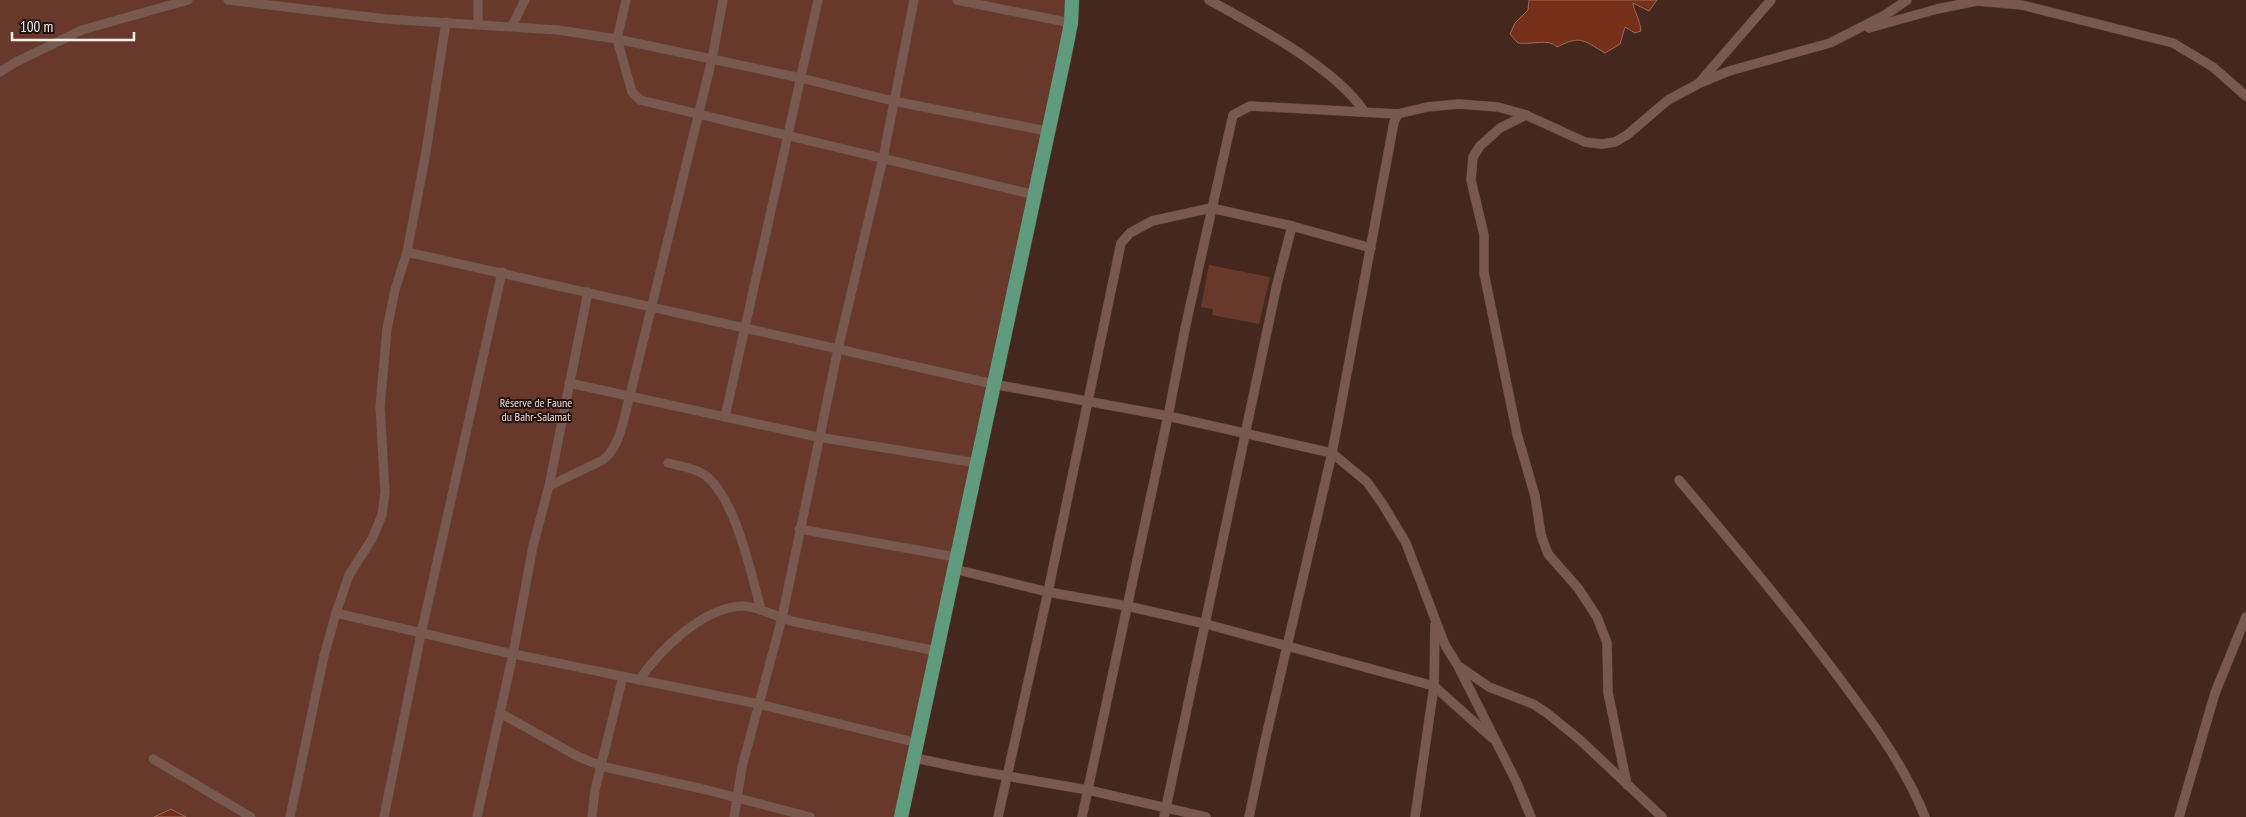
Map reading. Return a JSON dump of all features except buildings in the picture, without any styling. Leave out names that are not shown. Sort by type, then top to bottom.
[{"type":"main road","points":[[901,817],[1071,23],[1072,0]]},
{"type":"street","points":[[0,72],[16,62],[82,30],[188,0]]},
{"type":"street","points":[[228,0],[386,18],[512,26],[617,39],[801,78],[893,100],[1047,131]]},
{"type":"street","points":[[478,0],[478,23]]},
{"type":"street","points":[[512,26],[525,0]]},
{"type":"street","points":[[626,0],[617,39],[635,97],[697,115],[1035,195]]},
{"type":"street","points":[[549,486],[610,454],[615,445],[630,395],[712,59],[723,0]]},
{"type":"street","points":[[725,417],[818,0]]},
{"type":"street","points":[[734,817],[742,767],[782,618],[818,438],[883,158],[914,0]]},
{"type":"street","points":[[957,0],[1071,23]]},
{"type":"street","points":[[1209,0],[1311,62],[1355,98],[1364,111]]},
{"type":"street","points":[[1698,84],[1771,0]]},
{"type":"street","points":[[1082,817],[1211,208],[1233,116],[1250,106],[1398,114],[1427,107],[1459,104],[1498,107],[1526,115],[1585,142],[1602,144],[1615,142],[1627,135],[1668,100],[1698,84],[1729,71],[1830,43],[1885,15],[1907,0]]},
{"type":"street","points":[[1854,32],[1937,8],[1977,1],[2022,5],[2173,43],[2213,67],[2246,96]]},
{"type":"street","points":[[290,817],[324,656],[336,613],[349,575],[372,539],[382,515],[385,492],[380,407],[387,329],[395,290],[407,252],[426,152],[446,22]]},
{"type":"street","points":[[1249,817],[1332,453],[1394,122],[1398,114]]},
{"type":"street","points":[[1526,115],[1500,128],[1480,146],[1473,158],[1471,180],[1484,235],[1484,273],[1517,434],[1535,496],[1541,535],[1548,554],[1578,588],[1597,616],[1607,643],[1608,692],[1627,785]]},
{"type":"street","points":[[998,817],[1048,592],[1121,243],[1130,233],[1152,221],[1211,208],[1292,226],[1371,248]]},
{"type":"street","points":[[1165,813],[1277,284],[1292,226]]},
{"type":"street","points":[[407,252],[994,384],[1168,416],[1246,432],[1332,453],[1367,482],[1406,543],[1445,645],[1458,666],[1496,741],[1524,798],[1531,817]]},
{"type":"street","points":[[384,817],[421,634],[502,272]]},
{"type":"street","points":[[477,817],[513,654],[533,546],[549,486],[588,292]]},
{"type":"street","points":[[569,383],[818,438],[977,463]]},
{"type":"street","points":[[668,463],[704,474],[714,485],[728,508],[744,547],[761,610]]},
{"type":"street","points":[[1679,480],[1798,622],[1862,708],[1914,790],[1925,817]]},
{"type":"street","points":[[799,529],[955,563],[1048,592],[1127,606],[1206,624],[1434,686],[1496,741]]},
{"type":"street","points":[[639,680],[664,648],[704,619],[729,608],[744,606],[782,618],[936,651]]},
{"type":"street","points":[[336,613],[513,654],[758,704],[918,743]]},
{"type":"street","points":[[2179,817],[2215,693],[2246,617]]},
{"type":"street","points":[[1415,817],[1434,686],[1435,622]]},
{"type":"street","points":[[1458,666],[1489,687],[1533,704],[1547,713],[1662,817]]},
{"type":"street","points":[[592,817],[595,790],[623,676]]},
{"type":"street","points":[[500,712],[577,756],[602,766],[707,790],[810,817]]},
{"type":"street","points":[[915,758],[1088,790],[1165,813],[1206,817]]},
{"type":"street","points":[[154,759],[251,817]]},
{"type":"green space","name":"Réserve de Faune du Bahr-Salamat","points":[[0,0],[1072,0],[901,817],[0,817]]},
{"type":"green space","points":[[1209,265],[1270,277],[1259,324],[1212,315],[1213,309],[1201,307]]},
{"type":"shaded area","points":[[1529,0],[1657,0],[1649,11],[1633,3],[1641,31],[1635,33],[1625,27],[1620,44],[1605,53],[1586,42],[1577,40],[1557,47],[1554,44],[1545,42],[1518,43],[1510,34],[1515,23],[1528,10]]},
{"type":"shaded area","points":[[171,809],[186,817],[154,817]]}]
